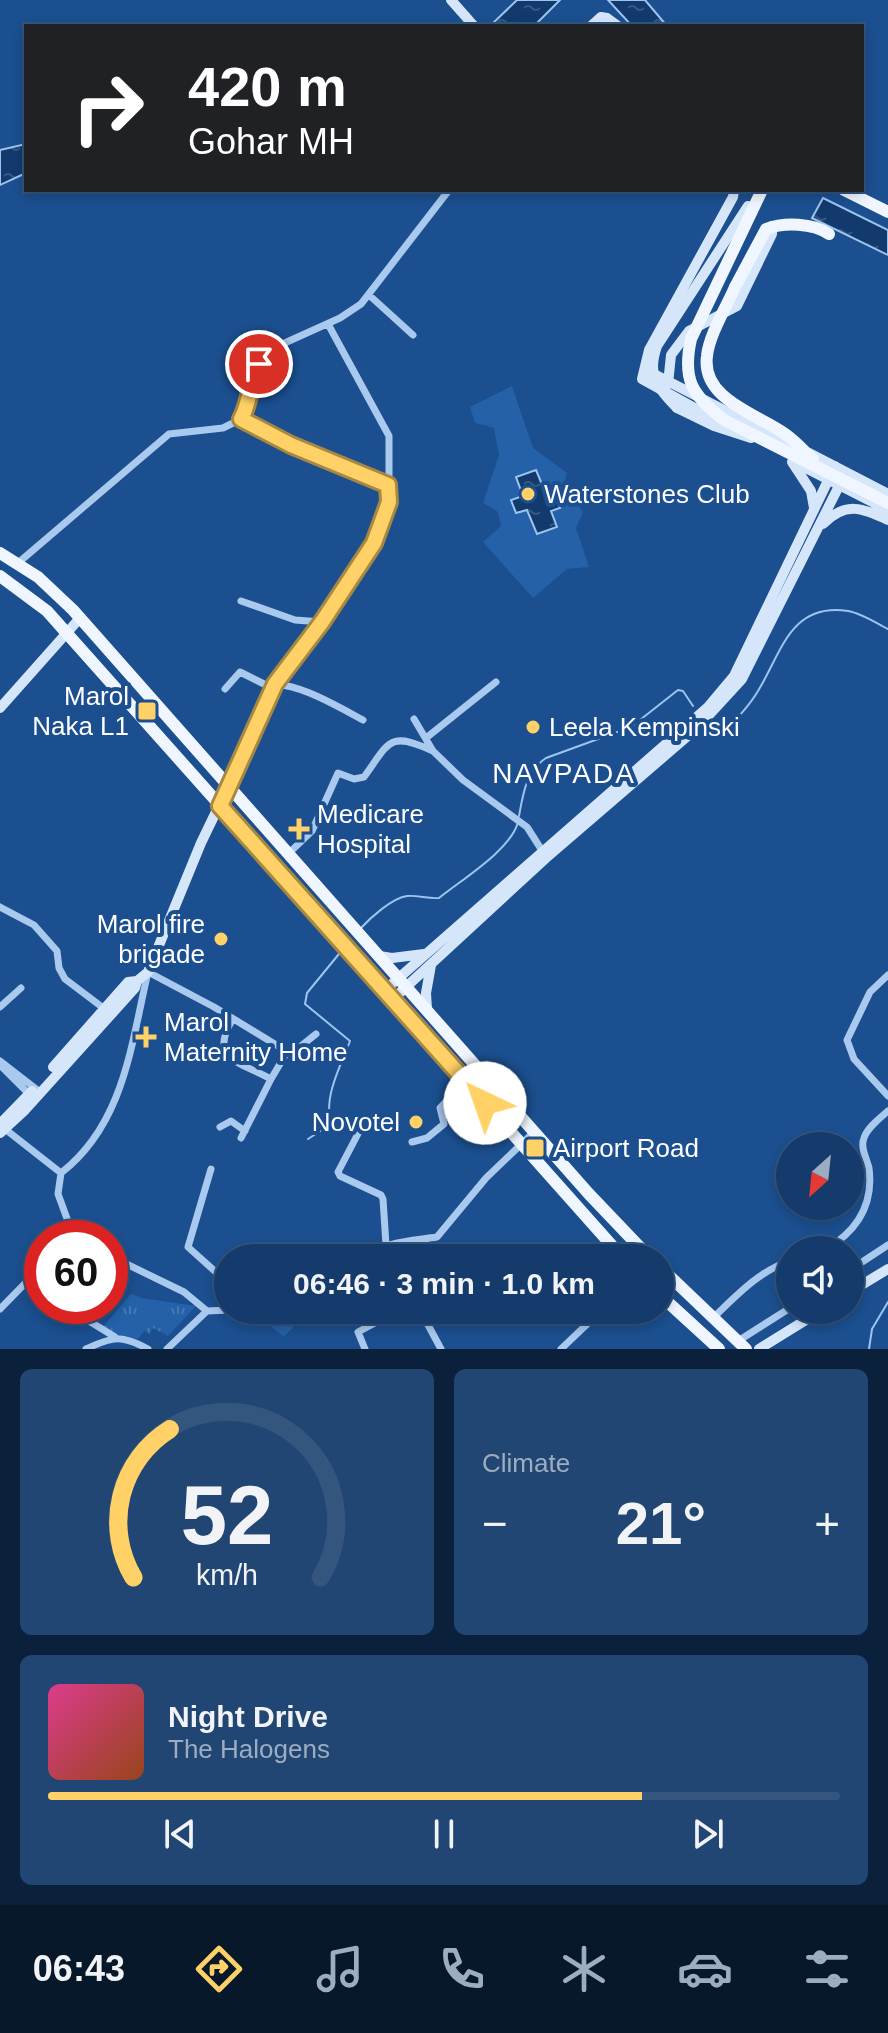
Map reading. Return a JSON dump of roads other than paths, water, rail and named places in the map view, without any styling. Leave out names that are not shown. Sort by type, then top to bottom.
[{"type":"main road","points":[[451,0],[472,24]]},
{"type":"main road","points":[[593,24],[601,17],[612,24]]},
{"type":"main road","points":[[643,374],[651,347],[734,192]]},
{"type":"main road","points":[[751,438],[714,426],[677,408],[660,391],[652,363],[657,346],[759,192]]},
{"type":"main road","points":[[759,192],[691,339],[687,376],[693,390],[707,407],[724,420],[888,503]]},
{"type":"main road","points":[[848,192],[888,212]]},
{"type":"main road","points":[[665,378],[671,355],[689,331],[737,306],[778,226]]},
{"type":"main road","points":[[829,234],[814,227],[778,226],[761,235],[707,352],[708,378],[717,390],[741,408],[787,435],[829,472],[839,486],[888,510]]},
{"type":"main road","points":[[651,347],[670,394]]},
{"type":"main road","points":[[643,374],[665,378],[829,472]]},
{"type":"main road","points":[[643,374],[670,394],[790,460],[829,472],[846,472],[888,494]]},
{"type":"main road","points":[[790,460],[811,491],[814,510]]},
{"type":"main road","points":[[389,995],[693,721],[734,676],[814,510],[829,472]]},
{"type":"main road","points":[[544,854],[697,728],[742,679],[846,472]]},
{"type":"main road","points":[[828,510],[842,499],[861,497]]},
{"type":"main road","points":[[817,532],[832,515],[852,508],[888,520]]},
{"type":"main road","points":[[0,553],[59,595],[534,1132],[637,1244]]},
{"type":"main road","points":[[0,576],[47,611],[610,1244]]},
{"type":"main road","points":[[0,708],[80,618]]},
{"type":"main road","points":[[2,1128],[108,1011],[148,972],[201,843],[228,787]]},
{"type":"main road","points":[[256,847],[271,834]]},
{"type":"main road","points":[[379,956],[429,958]]},
{"type":"main road","points":[[427,1009],[429,958]]},
{"type":"main road","points":[[864,1284],[888,1269]]},
{"type":"main road","points":[[674,1280],[742,1345]]},
{"type":"main road","points":[[674,1308],[719,1349]]},
{"type":"main road","points":[[759,1349],[799,1324]]},
{"type":"street","points":[[18,563],[169,434],[223,428],[241,419],[250,403],[252,376],[262,360],[278,346],[350,311],[369,295],[447,192]]},
{"type":"street","points":[[369,295],[413,335]]},
{"type":"street","points":[[228,787],[275,684],[322,622],[374,543],[389,502],[389,436],[328,324]]},
{"type":"street","points":[[241,419],[291,445],[388,485]]},
{"type":"street","points":[[241,601],[295,620],[322,622]]},
{"type":"street","points":[[225,689],[240,672],[268,686],[275,684],[321,698],[363,720]]},
{"type":"street","points":[[426,738],[496,682]]},
{"type":"street","points":[[414,719],[433,751],[463,780],[527,827],[544,854]]},
{"type":"street","points":[[289,853],[312,831],[338,773],[354,779],[364,777],[386,745],[393,741],[411,742],[433,751]]},
{"type":"street","points":[[0,907],[34,925],[57,951],[59,968],[65,979],[108,1011]]},
{"type":"street","points":[[68,1220],[58,1194],[61,1173],[85,1153],[109,1115],[124,1073],[148,972],[291,1054],[316,1034]]},
{"type":"street","points":[[888,975],[870,992],[847,1040],[854,1059],[888,1096]]},
{"type":"street","points":[[1,1005],[21,988]]},
{"type":"street","points":[[233,1019],[222,1039],[225,1054],[271,1079]]},
{"type":"street","points":[[220,1127],[231,1121],[243,1134],[287,1052]]},
{"type":"street","points":[[0,1063],[35,1093]]},
{"type":"street","points":[[412,1142],[427,1138],[444,1124],[440,1108],[466,1081]]},
{"type":"street","points":[[844,1236],[854,1229],[863,1215],[868,1198],[870,1180],[862,1143],[864,1135],[888,1111]]},
{"type":"street","points":[[2,1128],[61,1173]]},
{"type":"street","points":[[361,1128],[338,1172],[340,1176],[381,1195],[386,1244]]},
{"type":"street","points":[[393,1244],[437,1237],[486,1178],[534,1132]]},
{"type":"street","points":[[211,1169],[188,1247],[214,1270]]},
{"type":"street","points":[[864,1261],[888,1245]]},
{"type":"street","points":[[128,1265],[184,1292],[207,1311]]},
{"type":"street","points":[[713,1318],[776,1266]]},
{"type":"street","points":[[2,1303],[24,1283]]},
{"type":"street","points":[[167,1349],[207,1311],[214,1311]]},
{"type":"street","points":[[742,1345],[776,1319]]},
{"type":"street","points":[[94,1324],[115,1337],[131,1340],[148,1349]]},
{"type":"street","points":[[365,1349],[358,1332],[373,1324]]},
{"type":"street","points":[[428,1324],[441,1349]]},
{"type":"street","points":[[561,1349],[587,1324]]},
{"type":"street","points":[[86,1349],[115,1337]]},
{"type":"water","points":[[517,0],[560,0],[536,24],[492,24]]},
{"type":"water","points":[[608,0],[645,0],[665,24],[630,24]]},
{"type":"water","points":[[24,144],[24,174],[0,185],[0,150]]},
{"type":"water","points":[[823,198],[888,230],[888,255],[812,218]]},
{"type":"water","name":"Waterstones Club","points":[[536,470],[548,499],[555,497],[560,508],[551,511],[557,527],[537,534],[527,510],[516,513],[511,500],[523,496],[516,477]]},
{"type":"waterway","points":[[712,731],[721,734],[741,714],[758,691],[790,634],[813,614],[828,610],[848,611],[888,629]]},
{"type":"waterway","points":[[519,816],[530,776],[546,758],[631,727],[678,690],[683,691],[693,706]]},
{"type":"waterway","points":[[360,929],[395,900],[411,896],[439,898],[496,854],[518,822]]},
{"type":"waterway","points":[[308,1139],[325,1128],[330,1119],[332,1090],[350,1041],[305,1004],[307,993],[343,949]]},
{"type":"waterway","points":[[869,1349],[872,1329],[888,1302]]},
{"type":"place","name":"Waterstones Club","points":[[528,494]]},
{"type":"place","name":"Marol Naka L1","points":[[147,711]]},
{"type":"place","name":"Leela Kempinski","points":[[533,727]]},
{"type":"place","name":"Medicare Hospital","points":[[299,829]]},
{"type":"place","name":"Marol fire brigade","points":[[221,939]]},
{"type":"place","name":"Marol Maternity Home","points":[[146,1037]]},
{"type":"place","name":"Novotel","points":[[416,1122]]},
{"type":"place","name":"Airport Road","points":[[535,1148]]},
{"type":"district","name":"NAVPADA","points":[[564,773]]}]
